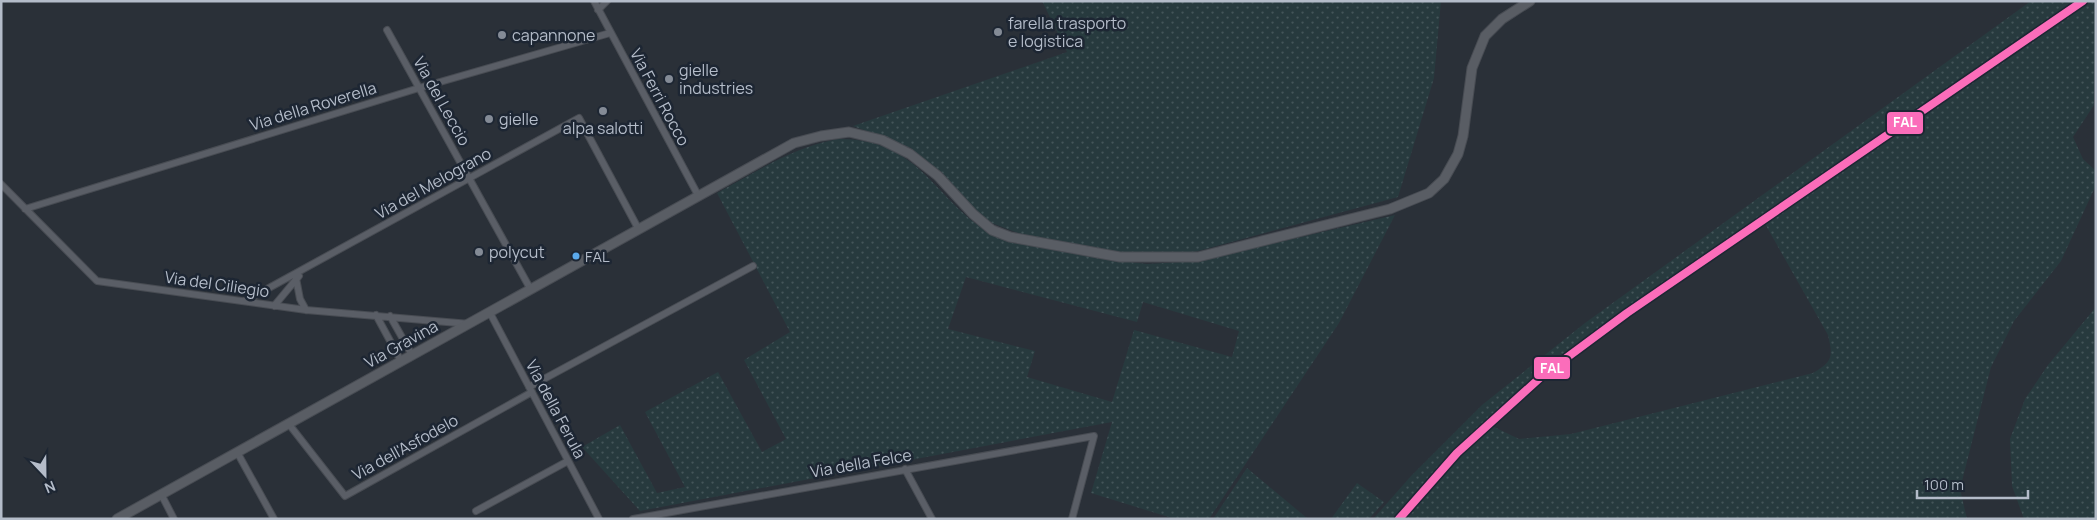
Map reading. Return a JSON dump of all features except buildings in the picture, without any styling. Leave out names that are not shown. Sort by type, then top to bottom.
[{"type":"main road","name":"Via Gravina","points":[[117,519],[794,143],[821,136],[849,132],[882,140],[910,154],[938,176],[973,214],[992,230],[1010,237],[1120,257],[1198,258],[1390,210],[1418,199],[1444,179],[1458,154],[1463,136],[1472,68],[1485,36],[1502,19],[1530,1]]},
{"type":"street","name":"Via Ferri Rocco","points":[[594,1],[699,197]]},
{"type":"street","points":[[598,10],[604,2]]},
{"type":"street","name":"Via del Leccio","points":[[387,30],[531,290]]},
{"type":"street","name":"Via della Roverella","points":[[25,209],[419,88],[610,33]]},
{"type":"street","name":"Via del Melograno","points":[[301,273],[579,118],[639,230]]},
{"type":"street","name":"Via del Ciliegio","points":[[1,184],[96,281],[306,310],[470,324]]},
{"type":"street","name":"Via dell'Asfodelo","points":[[288,424],[345,496],[753,266]]},
{"type":"street","points":[[274,306],[301,273]]},
{"type":"street","points":[[244,302],[301,273]]},
{"type":"street","points":[[296,278],[300,299],[306,310]]},
{"type":"street","name":"Via della Ferula","points":[[490,313],[599,519]]},
{"type":"street","points":[[376,315],[401,361]]},
{"type":"street","points":[[390,316],[412,355]]},
{"type":"street","name":"Via della Felce","points":[[633,519],[1094,436],[1072,519]]},
{"type":"street","points":[[237,452],[274,519]]},
{"type":"street","points":[[476,511],[568,461]]},
{"type":"street","points":[[905,469],[932,519]]},
{"type":"street","points":[[161,494],[174,519]]},
{"type":"green space","points":[[1042,1],[1441,1],[1434,78],[1398,197],[1187,254],[1113,252],[1026,236],[989,222],[911,148],[853,126],[1067,52]]},
{"type":"green space","points":[[2031,1],[2075,1],[1566,354],[1450,460],[1397,519],[1373,519],[1411,476],[1482,405],[1585,323]]},
{"type":"green space","points":[[2085,1],[2096,1],[2094,105],[2073,137],[2083,159],[2096,171],[2096,185],[2061,261],[2014,321],[1991,367],[1960,489],[1967,519],[1401,519],[1490,425],[1519,439],[1571,434],[1813,373],[1820,369],[1828,362],[1831,354],[1828,335],[1764,222]]},
{"type":"green space","points":[[838,139],[869,142],[893,151],[913,164],[965,214],[985,230],[1009,242],[1112,260],[1147,264],[1198,261],[1395,215],[1339,323],[1209,519],[1175,519],[1091,493],[1112,422],[640,511],[582,447],[620,425],[657,493],[685,487],[645,412],[718,372],[762,452],[786,439],[744,360],[790,332],[717,193],[775,161],[821,143]],"holes":[[[966,277],[1137,322],[1143,302],[1239,331],[1232,357],[1134,330],[1112,402],[1027,377],[1035,351],[948,329]]]},
{"type":"green space","points":[[2096,307],[2096,519],[2024,519],[2012,486],[2010,439],[2025,399],[2048,365]]},
{"type":"green space","points":[[1247,468],[1308,519],[1213,519]]},
{"type":"green space","points":[[1357,483],[1384,502],[1369,519],[1331,519]]},
{"type":"transit line","name":"FAL","points":[[1399,519],[1457,453],[1542,376],[1627,313],[2083,1]]},
{"type":"place","name":"farella trasporto e logistica","points":[[998,32]]},
{"type":"place","name":"capannone","points":[[502,35]]},
{"type":"place","name":"gielle industries","points":[[669,79]]},
{"type":"place","name":"alpa salotti","points":[[603,111]]},
{"type":"place","name":"gielle","points":[[489,119]]},
{"type":"place","name":"polycut","points":[[479,252]]},
{"type":"place","name":"FAL","points":[[576,256]]}]
